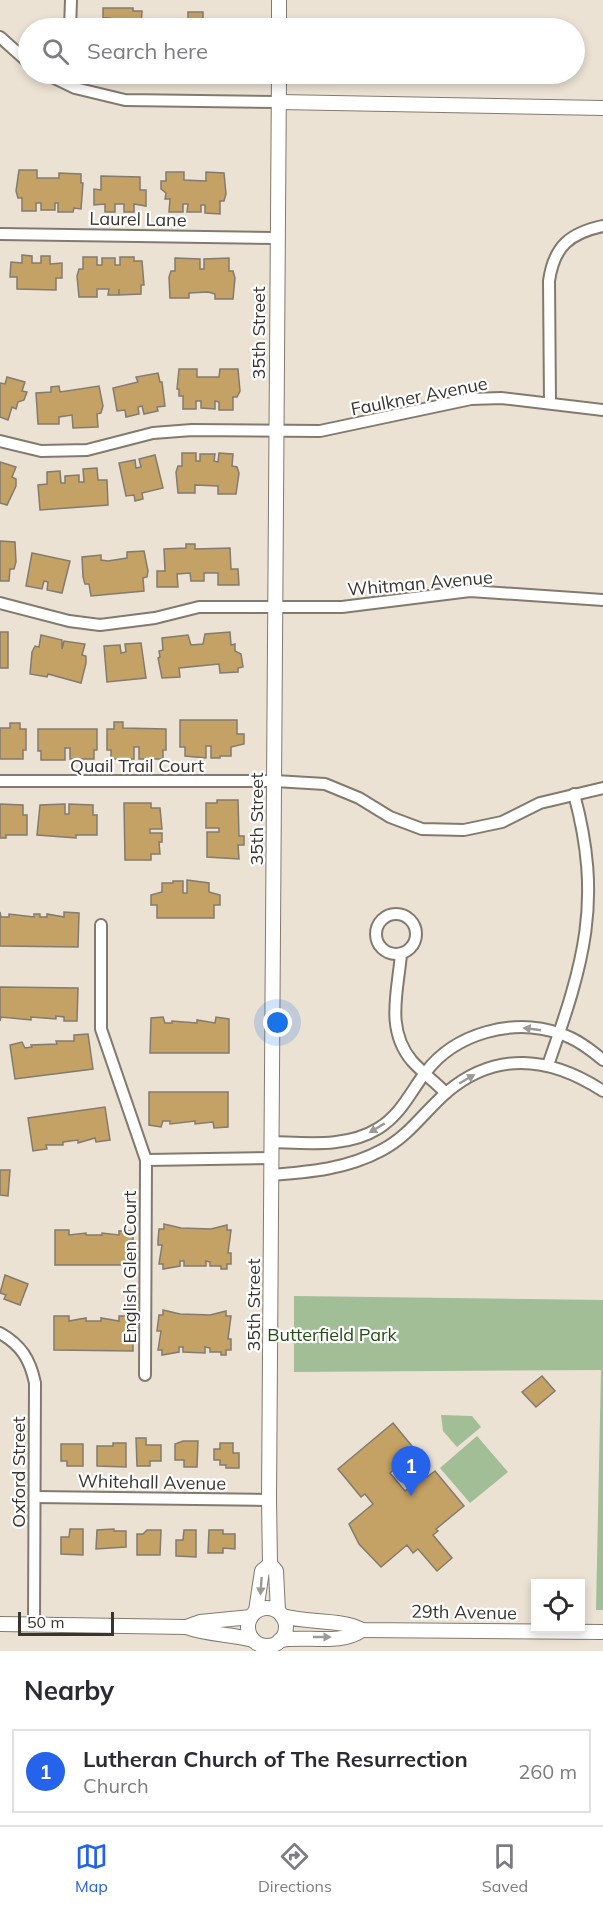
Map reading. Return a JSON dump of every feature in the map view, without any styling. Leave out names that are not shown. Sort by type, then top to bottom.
[{"type":"street","points":[[70,18],[71,0]]},
{"type":"street","points":[[279,0],[279,18]]},
{"type":"street","points":[[0,37],[18,53]]},
{"type":"street","points":[[68,84],[75,88],[125,100],[603,108]]},
{"type":"street","name":"35th Street","points":[[279,84],[276,238],[275,781],[269,1500],[270,1564],[276,1571],[280,1614]]},
{"type":"street","points":[[550,403],[549,281],[552,261],[564,244],[582,231],[603,226]]},
{"type":"street","name":"Laurel Lane","points":[[0,234],[276,238]]},
{"type":"street","name":"Faulkner Avenue","points":[[0,441],[41,451],[87,450],[153,433],[192,430],[320,431],[471,399],[501,398],[603,410]]},
{"type":"street","name":"Whitman Avenue","points":[[0,603],[69,621],[99,625],[155,618],[199,607],[373,605],[470,591],[603,600]]},
{"type":"street","name":"Quail Trail Court","points":[[0,781],[275,781],[325,784],[359,798],[390,817],[422,829],[464,830],[502,822],[540,803],[603,788]]},
{"type":"street","points":[[548,1065],[581,968],[591,908],[591,870],[586,831],[574,794]]},
{"type":"street","name":"English Glen Court","points":[[101,925],[101,1029],[146,1160],[145,1375]]},
{"type":"street","points":[[401,954],[394,1010],[396,1031],[404,1049],[446,1093]]},
{"type":"street","points":[[272,1142],[332,1143],[357,1138],[378,1129],[400,1111],[426,1072],[464,1039],[494,1030],[524,1027],[560,1033],[584,1045],[603,1060]]},
{"type":"street","points":[[271,1175],[330,1169],[366,1158],[410,1132],[446,1093],[468,1077],[494,1066],[525,1062],[548,1065],[579,1075],[603,1090]]},
{"type":"street","points":[[146,1160],[272,1158]]},
{"type":"street","name":"Oxford Street","points":[[0,1333],[14,1341],[32,1368],[35,1383],[34,1624]]},
{"type":"street","name":"Whitehall Avenue","points":[[35,1497],[269,1500]]},
{"type":"street","name":"35th Street","points":[[254,1614],[262,1571],[270,1564]]},
{"type":"street","points":[[0,1624],[186,1627],[201,1632],[233,1634],[257,1645],[277,1645],[285,1631],[280,1614],[267,1608],[254,1614],[200,1622],[186,1627]]},
{"type":"street","points":[[254,1614],[248,1629],[257,1645]]},
{"type":"street","name":"29th Avenue","points":[[280,1614],[313,1623],[351,1624],[362,1630],[603,1632]]},
{"type":"street","name":"29th Avenue","points":[[277,1645],[293,1637],[352,1638],[362,1630]]},
{"type":"green space","name":"Butterfield Park","points":[[294,1296],[603,1300],[603,1610],[596,1610],[601,1370],[294,1372]]},
{"type":"green space","points":[[441,1415],[472,1416],[481,1427],[457,1447],[443,1431]]},
{"type":"green space","points":[[477,1436],[508,1472],[470,1503],[440,1468]]},
{"type":"building","points":[[103,8],[133,8],[133,11],[142,11],[142,18],[103,18]]},
{"type":"building","points":[[188,12],[203,12],[203,18],[188,18]]},
{"type":"building","points":[[19,170],[37,170],[37,178],[59,178],[59,173],[81,174],[81,183],[83,183],[81,209],[74,208],[73,212],[58,212],[58,203],[55,203],[55,210],[41,210],[41,203],[36,203],[36,211],[22,211],[22,198],[18,198],[16,191]]},
{"type":"building","points":[[166,172],[184,172],[184,180],[206,181],[206,172],[224,173],[226,194],[224,201],[220,201],[220,214],[205,213],[205,205],[201,205],[201,212],[187,212],[188,204],[183,204],[183,212],[169,212],[170,199],[165,199],[166,193],[161,189],[161,181],[166,181]]},
{"type":"building","points":[[101,176],[140,177],[140,190],[146,190],[146,206],[134,204],[134,212],[124,212],[124,204],[115,204],[115,212],[105,212],[105,204],[94,205],[94,189],[101,190]]},
{"type":"building","points":[[22,255],[32,256],[32,263],[41,263],[41,256],[50,256],[50,264],[62,263],[62,278],[56,278],[56,290],[17,289],[17,277],[10,277],[11,262],[22,263]]},
{"type":"building","points":[[83,257],[97,257],[97,265],[102,265],[102,258],[115,258],[115,265],[120,265],[120,257],[134,257],[134,261],[142,261],[144,285],[141,285],[141,294],[108,295],[109,289],[97,289],[97,297],[79,297],[77,276],[79,269],[83,269]]},
{"type":"building","points":[[175,258],[200,259],[200,269],[204,269],[204,259],[229,258],[229,271],[233,271],[235,278],[233,299],[215,299],[215,294],[208,292],[189,293],[189,298],[170,298],[169,277],[171,271],[175,271]]},
{"type":"building","points":[[179,369],[197,369],[197,377],[219,377],[220,369],[238,369],[240,391],[237,397],[233,397],[233,410],[219,410],[219,402],[215,401],[215,409],[201,408],[201,401],[196,401],[196,409],[183,409],[183,396],[179,396],[179,389],[177,389]]},
{"type":"building","points":[[158,373],[160,382],[162,382],[165,406],[157,407],[158,411],[144,414],[142,406],[138,407],[139,414],[126,417],[125,410],[117,411],[113,388],[138,382],[136,377]]},
{"type":"building","points":[[7,377],[25,382],[22,391],[27,392],[24,400],[18,402],[16,409],[12,407],[8,420],[0,417],[0,383],[5,384]]},
{"type":"building","points":[[59,386],[60,392],[99,386],[103,406],[101,413],[97,414],[98,427],[73,428],[72,415],[59,417],[59,424],[38,424],[36,393],[51,392],[51,387]]},
{"type":"building","points":[[182,453],[196,453],[196,461],[200,461],[200,454],[215,454],[214,461],[218,462],[219,453],[233,454],[232,466],[237,467],[239,473],[236,494],[218,494],[218,486],[195,485],[195,493],[178,493],[176,472],[178,466],[182,466]]},
{"type":"building","points":[[155,455],[163,488],[142,493],[143,499],[135,501],[134,495],[126,496],[119,463],[135,460],[136,468],[141,467],[139,459]]},
{"type":"building","points":[[0,462],[16,467],[12,477],[16,479],[16,486],[7,505],[0,503]]},
{"type":"building","points":[[97,468],[98,480],[107,480],[108,505],[40,510],[38,485],[47,484],[47,472],[60,471],[61,483],[65,483],[65,476],[79,475],[79,482],[84,482],[83,469]]},
{"type":"building","points":[[0,541],[15,542],[16,562],[14,569],[10,569],[9,581],[0,581]]},
{"type":"building","points":[[186,544],[195,544],[195,549],[230,548],[231,569],[238,569],[239,585],[218,585],[218,573],[204,573],[204,581],[191,581],[190,573],[177,574],[178,587],[157,587],[157,571],[165,571],[164,549],[186,548]]},
{"type":"building","points":[[144,551],[148,571],[147,577],[143,578],[144,591],[91,596],[89,584],[85,584],[83,577],[82,557],[101,555],[101,560],[108,561],[127,558],[127,552]]},
{"type":"building","points":[[32,553],[70,561],[62,593],[47,590],[48,582],[44,581],[42,589],[26,586]]},
{"type":"building","points":[[0,632],[8,632],[8,668],[0,668]]},
{"type":"building","points":[[230,632],[231,645],[235,644],[235,651],[241,654],[243,667],[238,668],[238,672],[220,673],[219,664],[179,668],[180,677],[162,678],[158,658],[160,657],[159,651],[163,650],[162,638],[188,635],[191,645],[203,644],[205,634]]},
{"type":"building","points":[[41,635],[62,640],[62,649],[64,641],[85,644],[82,655],[86,656],[86,663],[81,683],[48,674],[47,677],[30,674],[32,652],[35,646],[39,647]]},
{"type":"building","points":[[141,643],[146,678],[107,682],[104,646],[120,645],[121,653],[126,652],[125,644]]},
{"type":"building","points":[[180,720],[237,720],[237,734],[244,734],[244,744],[231,747],[231,756],[211,758],[211,746],[206,746],[206,758],[185,756],[185,747],[180,747]]},
{"type":"building","points":[[114,722],[123,722],[123,728],[166,729],[166,750],[163,750],[163,759],[139,759],[139,747],[134,747],[134,759],[111,759],[111,750],[107,750],[107,729],[114,729]]},
{"type":"building","points":[[10,723],[20,723],[20,729],[26,729],[26,750],[23,750],[23,759],[0,759],[0,728],[10,728]]},
{"type":"building","points":[[38,729],[97,729],[97,750],[94,750],[94,759],[70,759],[70,748],[65,748],[65,760],[41,760],[41,751],[38,751]]},
{"type":"building","points":[[217,800],[238,800],[239,836],[244,836],[244,845],[238,845],[239,859],[207,857],[207,832],[219,832],[219,828],[206,828],[206,803],[217,803]]},
{"type":"building","points":[[124,803],[151,803],[151,808],[160,808],[162,829],[150,829],[150,833],[162,833],[162,842],[159,842],[160,854],[151,854],[151,860],[125,860]]},
{"type":"building","points":[[0,804],[23,805],[23,815],[27,815],[27,835],[6,835],[6,838],[0,838]]},
{"type":"building","points":[[65,804],[65,814],[69,814],[69,804],[93,805],[93,815],[97,815],[97,835],[76,835],[76,838],[37,835],[40,805]]},
{"type":"building","points":[[187,880],[209,883],[209,892],[220,895],[220,905],[214,905],[214,918],[157,918],[157,905],[151,905],[151,895],[162,892],[162,883],[173,883],[173,881],[183,881],[183,893],[187,893]]},
{"type":"building","points":[[0,912],[1,917],[9,917],[9,914],[34,917],[34,914],[40,914],[40,917],[47,917],[47,914],[64,917],[64,912],[79,913],[78,947],[0,946]]},
{"type":"building","points":[[0,987],[78,988],[77,1021],[64,1021],[64,1017],[56,1016],[56,1019],[31,1017],[31,1020],[1,1017],[0,1021]]},
{"type":"building","points":[[163,1017],[165,1023],[172,1023],[172,1021],[197,1023],[197,1020],[215,1023],[216,1017],[229,1019],[229,1053],[150,1053],[151,1018]]},
{"type":"building","points":[[88,1034],[93,1069],[15,1079],[10,1045],[22,1042],[25,1048],[32,1047],[31,1045],[57,1044],[56,1041],[74,1041],[74,1035]]},
{"type":"building","points":[[149,1092],[228,1092],[228,1127],[214,1128],[213,1122],[195,1124],[195,1121],[170,1124],[170,1121],[163,1121],[161,1127],[149,1125]]},
{"type":"building","points":[[105,1107],[110,1140],[96,1142],[95,1138],[78,1143],[78,1140],[63,1142],[63,1145],[46,1145],[47,1149],[33,1151],[28,1118]]},
{"type":"building","points":[[0,1170],[10,1170],[8,1196],[0,1195]]},
{"type":"building","points":[[164,1224],[181,1228],[211,1229],[227,1225],[227,1230],[231,1230],[228,1253],[231,1253],[231,1264],[227,1264],[227,1269],[221,1269],[221,1266],[210,1266],[210,1262],[206,1261],[206,1266],[184,1266],[184,1261],[180,1261],[180,1266],[163,1269],[163,1264],[159,1264],[162,1245],[158,1245],[158,1240],[159,1229],[164,1229]]},
{"type":"building","points":[[55,1230],[69,1230],[69,1235],[86,1233],[86,1235],[102,1235],[102,1233],[119,1235],[119,1231],[133,1231],[133,1265],[55,1265]]},
{"type":"building","points":[[5,1275],[28,1284],[20,1305],[4,1299],[6,1295],[0,1293]]},
{"type":"building","points":[[163,1310],[180,1314],[210,1315],[226,1311],[226,1316],[231,1316],[228,1339],[231,1339],[231,1350],[226,1350],[226,1355],[221,1355],[221,1352],[210,1352],[210,1348],[205,1347],[205,1353],[183,1352],[183,1347],[179,1347],[179,1352],[162,1355],[162,1350],[158,1350],[161,1331],[157,1331],[159,1315],[163,1315]]},
{"type":"building","points":[[54,1316],[69,1316],[69,1321],[86,1318],[86,1321],[101,1321],[101,1318],[119,1321],[119,1316],[133,1316],[133,1351],[54,1350]]},
{"type":"building","points":[[542,1376],[555,1391],[536,1407],[522,1392]]},
{"type":"building","points":[[393,1423],[416,1451],[390,1473],[405,1491],[410,1487],[407,1483],[421,1470],[427,1477],[435,1471],[464,1506],[436,1529],[438,1531],[433,1535],[452,1558],[437,1571],[418,1549],[413,1553],[407,1545],[381,1567],[359,1544],[349,1524],[373,1504],[365,1494],[361,1497],[338,1469]]},
{"type":"building","points":[[136,1438],[146,1438],[146,1445],[161,1445],[161,1461],[150,1461],[150,1466],[137,1466]]},
{"type":"building","points":[[183,1441],[198,1441],[197,1467],[184,1467],[184,1460],[175,1460],[175,1444]]},
{"type":"building","points":[[113,1443],[126,1443],[126,1467],[97,1466],[97,1446],[113,1446]]},
{"type":"building","points":[[220,1443],[233,1443],[233,1453],[239,1453],[239,1468],[226,1468],[226,1465],[220,1465],[220,1460],[214,1460],[214,1449],[220,1449]]},
{"type":"building","points":[[61,1444],[83,1444],[83,1466],[67,1466],[67,1461],[61,1461]]},
{"type":"building","points":[[70,1529],[83,1529],[83,1555],[61,1554],[61,1537],[69,1537]]},
{"type":"building","points":[[114,1529],[114,1531],[126,1531],[126,1547],[96,1549],[97,1530]]},
{"type":"building","points":[[147,1530],[161,1530],[160,1555],[137,1555],[137,1534],[143,1534]]},
{"type":"building","points":[[184,1530],[196,1530],[196,1557],[176,1556],[176,1540],[183,1540]]},
{"type":"building","points":[[209,1530],[223,1530],[223,1534],[235,1534],[235,1549],[223,1548],[223,1553],[208,1553]]},
{"type":"place","name":"Lutheran Church of The Resurrection","points":[[411,1496]]}]
